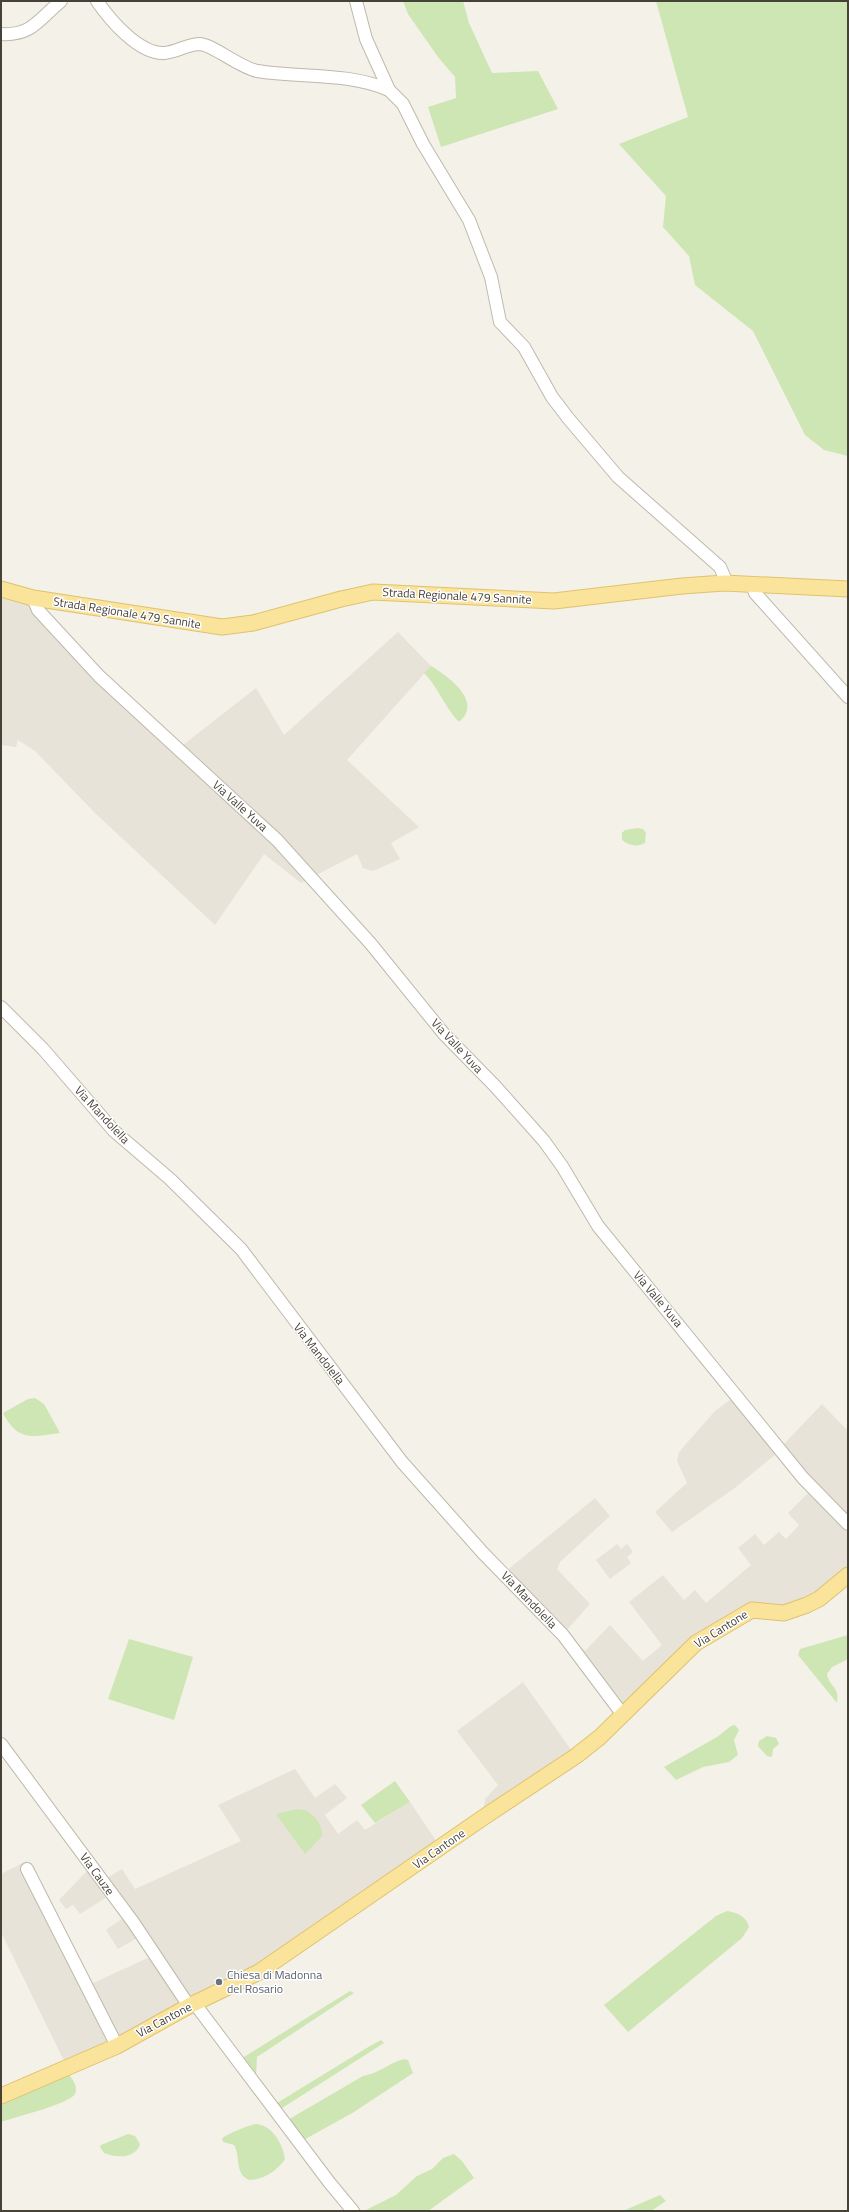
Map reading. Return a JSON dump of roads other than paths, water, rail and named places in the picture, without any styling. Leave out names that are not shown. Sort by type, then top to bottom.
[{"type":"main road","name":"Strada Regionale 479 Sannite","points":[[1,589],[33,598],[222,627],[253,623],[341,599],[373,592],[554,601],[682,586],[724,584],[848,590]]},
{"type":"main road","name":"Via Cantone","points":[[1,2096],[117,2046],[192,2005],[260,1972],[484,1817],[576,1756],[622,1715],[696,1643],[717,1629],[752,1610],[784,1613],[794,1611],[819,1599],[848,1575]]},
{"type":"street","points":[[1,34],[17,34],[27,31],[61,1]]},
{"type":"street","points":[[97,1],[120,30],[156,53],[166,53],[200,44],[210,48],[231,61],[256,70],[292,73],[375,84],[389,90]]},
{"type":"street","points":[[356,1],[366,39],[389,90],[403,104],[423,144],[468,220],[491,277],[500,322],[524,347],[552,397],[618,477],[720,567],[724,576],[724,584]]},
{"type":"street","points":[[752,585],[755,592],[848,697]]},
{"type":"street","name":"Via Valle Yuva","points":[[33,598],[38,610],[99,676],[277,840],[371,944],[444,1034],[495,1086],[544,1141],[562,1166],[598,1226],[803,1478],[848,1524]]},
{"type":"street","name":"Via Mandolella","points":[[1,1007],[44,1049],[114,1132],[170,1179],[241,1249],[402,1462],[483,1553],[563,1635],[622,1715]]},
{"type":"street","name":"Via Cauze","points":[[1,1744],[133,1922],[192,2005],[353,2211]]},
{"type":"street","points":[[27,1869],[117,2046]]},
{"type":"place","name":"Chiesa di Madonna del Rosario","points":[[219,1982]]}]
